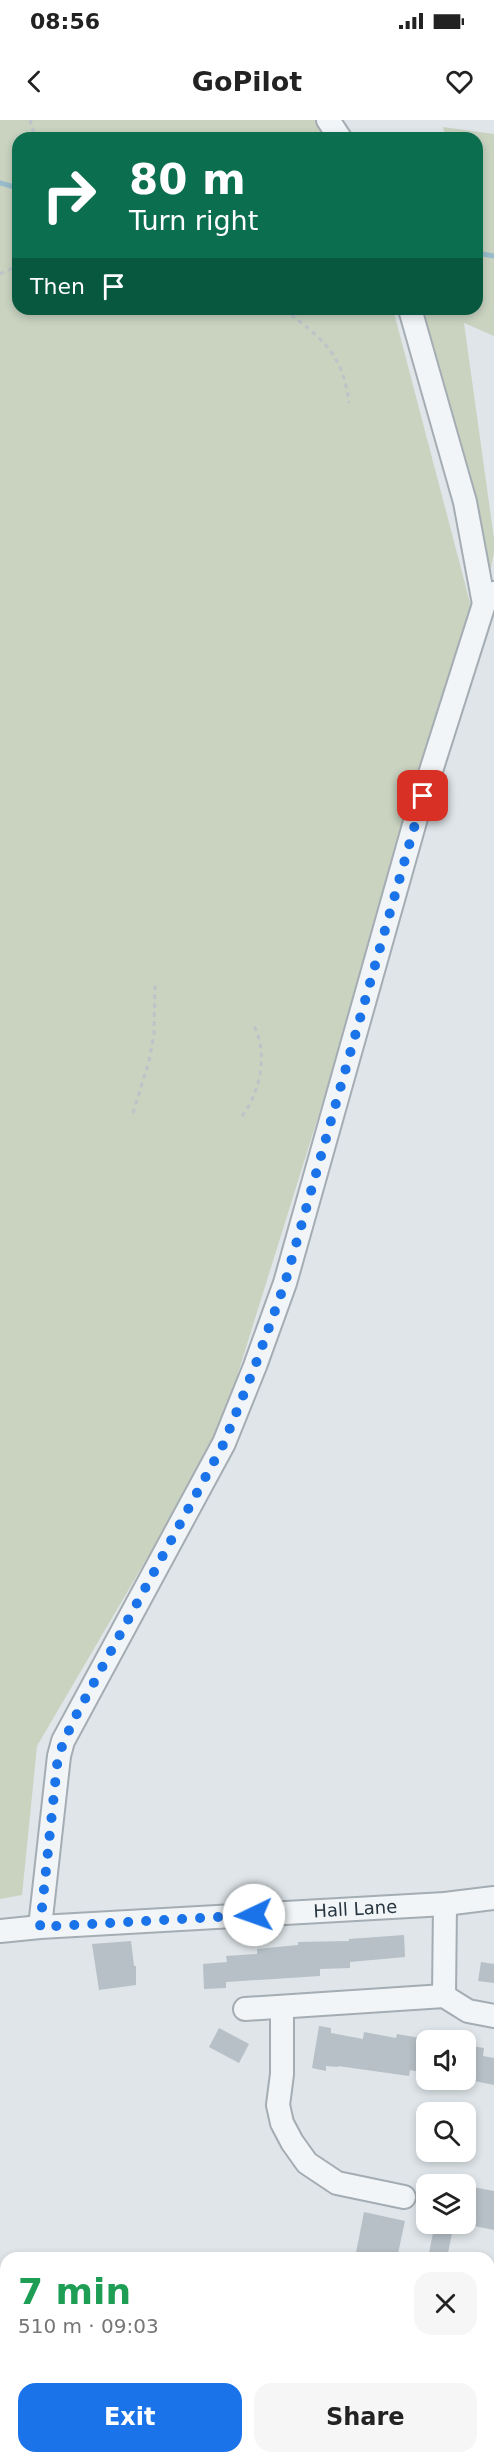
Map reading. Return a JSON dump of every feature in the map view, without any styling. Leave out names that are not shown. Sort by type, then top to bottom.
[{"type":"street","points":[[40,1927],[58,1756],[63,1741],[224,1443],[259,1356],[285,1283],[416,818],[489,598],[465,502],[412,315]]},
{"type":"street","name":"Hall Lane","points":[[0,1931],[445,1904],[494,1898]]},
{"type":"street","points":[[444,1996],[445,1904]]},
{"type":"street","points":[[245,2009],[444,1996],[468,2011],[494,2016]]},
{"type":"street","points":[[282,2007],[282,2074],[278,2105],[282,2123],[292,2142],[307,2163],[337,2183],[404,2197]]},
{"type":"path","points":[[292,315],[313,332],[334,354],[346,382],[349,403]]},
{"type":"path","points":[[133,1113],[153,1043],[155,985]]},
{"type":"path","points":[[242,1116],[257,1084],[262,1054],[254,1026]]},
{"type":"green space","points":[[0,120],[327,120],[332,132],[12,132],[12,315],[395,315],[474,618],[218,1437],[37,1746],[22,1895],[0,1899]]},
{"type":"green space","points":[[443,127],[479,132],[444,132]]},
{"type":"green space","points":[[483,132],[494,134],[494,336],[464,323],[494,539],[494,552],[484,604],[410,315],[483,315]]},
{"type":"building","points":[[404,1935],[405,1957],[350,1962],[350,1968],[320,1969],[320,1976],[226,1982],[226,1988],[204,1989],[203,1964],[227,1962],[226,1956],[257,1954],[257,1949],[298,1945],[298,1942],[349,1941],[349,1939]]},
{"type":"building","points":[[131,1941],[134,1966],[136,1966],[136,1985],[99,1990],[92,1944]]},
{"type":"building","points":[[481,1962],[494,1964],[494,1983],[478,1981]]},
{"type":"building","points":[[319,2026],[331,2028],[331,2033],[363,2039],[364,2032],[396,2038],[397,2034],[416,2037],[416,2071],[410,2070],[409,2076],[338,2066],[326,2066],[326,2071],[312,2068]]},
{"type":"building","points":[[219,2028],[249,2044],[239,2063],[209,2047]]},
{"type":"building","points":[[476,2047],[484,2048],[483,2056],[494,2058],[494,2085],[476,2081]]},
{"type":"building","points":[[476,2188],[494,2191],[494,2230],[476,2226]]},
{"type":"building","points":[[364,2212],[405,2221],[398,2252],[356,2252]]},
{"type":"building","points":[[433,2234],[452,2234],[448,2252],[429,2252]]},
{"type":"waterway","points":[[0,183],[12,186]]},
{"type":"waterway","points":[[483,254],[494,256]]},
{"type":"route","points":[[254,1915],[40,1927],[58,1756],[73,1721],[224,1443],[255,1366],[285,1283],[423,796]]}]
